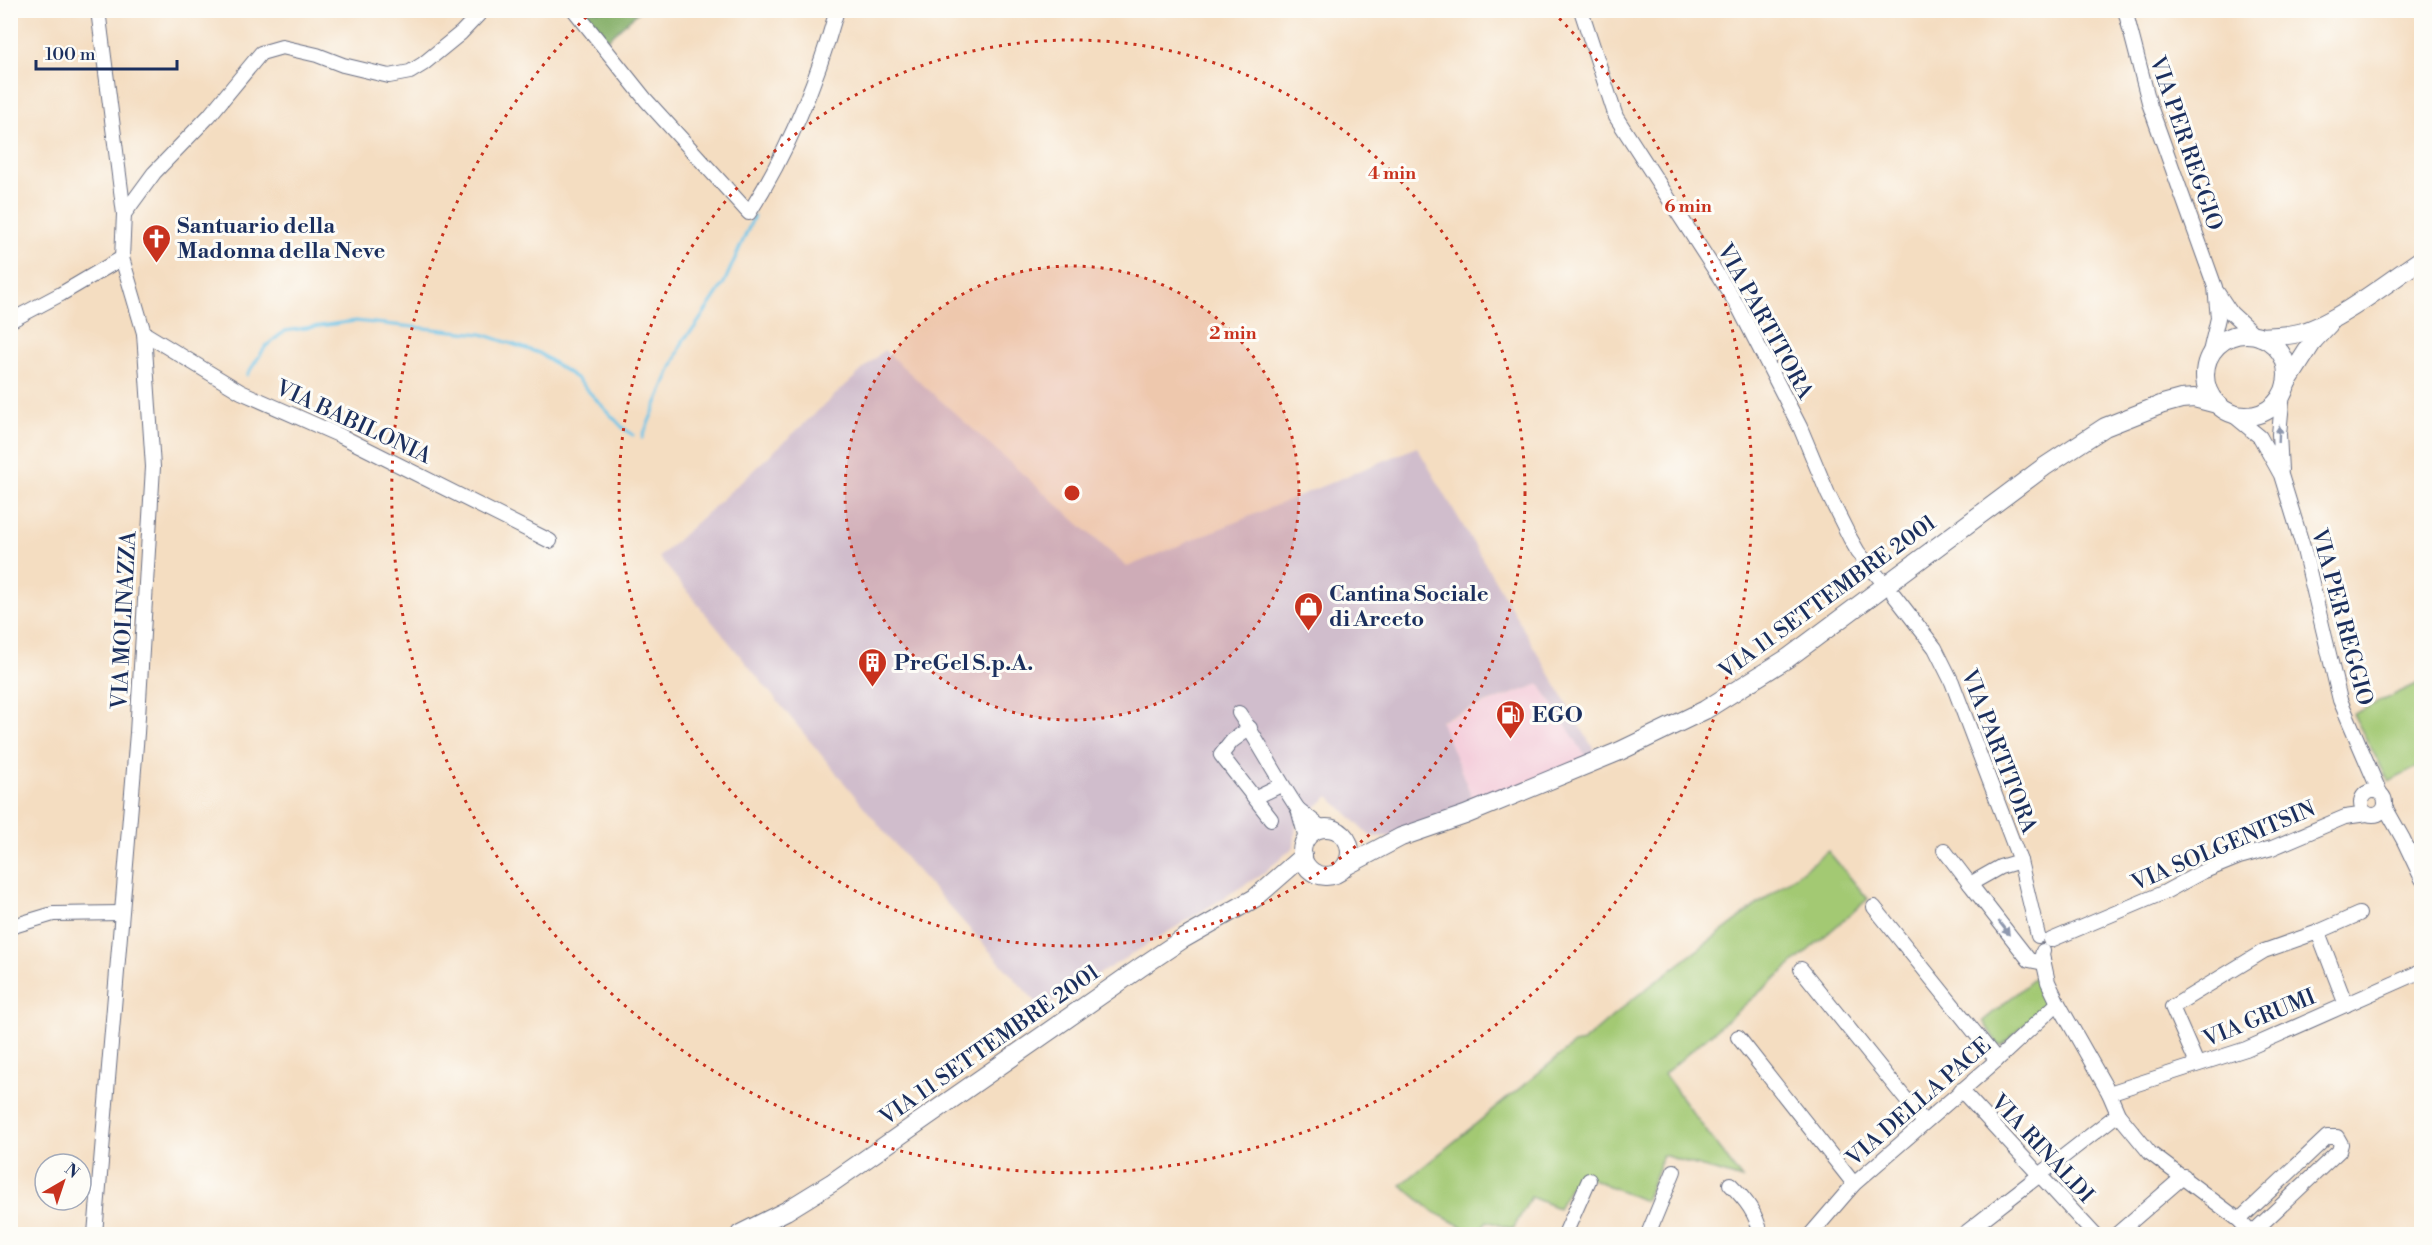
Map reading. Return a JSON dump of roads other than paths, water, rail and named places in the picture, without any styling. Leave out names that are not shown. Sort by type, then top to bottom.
[{"type":"main road","name":"VIA 11 SETTEMBRE 2001","points":[[2163,404],[2189,386],[2224,340],[2244,334],[2258,336],[2305,331],[2339,314],[2421,260]]},
{"type":"main road","name":"VIA 11 SETTEMBRE 2001","points":[[740,1234],[786,1211],[833,1182],[1141,967],[1265,890],[1303,872],[1327,876],[1340,872],[1346,866],[1401,837],[1465,815],[1666,730],[1714,704],[1890,591],[2079,443],[2105,428],[2163,404],[2194,398],[2245,416],[2259,414],[2276,404],[2314,340],[2339,314]]},
{"type":"main road","points":[[2258,336],[2274,345],[2283,356],[2287,370],[2285,389]]},
{"type":"main road","points":[[2208,359],[2205,381],[2209,394],[2224,409]]},
{"type":"main road","name":"VIA 11 SETTEMBRE 2001","points":[[1265,890],[1304,847],[1313,831],[1322,828]]},
{"type":"main road","points":[[1322,828],[1338,830],[1348,841],[1351,852],[1346,866]]},
{"type":"main road","name":"VIA 11 SETTEMBRE 2001","points":[[1348,841],[1401,837]]},
{"type":"main road","points":[[1304,847],[1307,867],[1313,872]]},
{"type":"street","name":"VIA MOLINAZZA","points":[[95,1234],[137,733],[153,467],[144,333],[122,258],[124,214],[98,10]]},
{"type":"street","points":[[124,214],[154,173],[209,116],[261,53],[282,46],[317,55],[343,65],[389,76],[410,72],[461,33],[483,10]]},
{"type":"street","points":[[574,10],[646,100],[749,213],[789,143],[825,55],[837,10]]},
{"type":"street","name":"VIA PARTITORA","points":[[1581,10],[1616,117],[1738,306],[1800,427],[1828,494],[1858,552],[1935,648],[1948,674],[2020,861],[2044,948],[2048,982],[2058,1004],[2109,1093],[2118,1114],[2150,1153],[2184,1176],[2244,1230]]},
{"type":"street","name":"VIA PER REGGIO","points":[[2125,10],[2150,106],[2215,287],[2231,313],[2258,336]]},
{"type":"street","points":[[10,321],[122,258]]},
{"type":"street","name":"VIA PER REGGIO","points":[[2208,359],[2215,338],[2218,318],[2215,287]]},
{"type":"street","name":"VIA BABILONIA","points":[[144,333],[241,392],[340,436],[549,541]]},
{"type":"street","name":"VIA PER REGGIO","points":[[2281,475],[2279,434],[2285,389]]},
{"type":"street","name":"VIA PER REGGIO","points":[[2224,409],[2260,437],[2281,475],[2304,550],[2333,676],[2369,768],[2370,795],[2362,809],[2376,812],[2396,826],[2421,879]]},
{"type":"street","points":[[1239,713],[1250,728],[1281,785],[1298,809],[1322,828]]},
{"type":"street","points":[[1250,728],[1232,741],[1221,755],[1271,819]]},
{"type":"street","points":[[1256,797],[1281,785]]},
{"type":"street","name":"VIA PER REGGIO","points":[[2370,795],[2385,798],[2376,812]]},
{"type":"street","name":"VIA SOLGENITSIN","points":[[2345,817],[2370,795]]},
{"type":"street","points":[[1298,809],[1304,847]]},
{"type":"street","name":"VIA SOLGENITSIN","points":[[2044,948],[2239,856],[2272,848],[2345,817],[2376,812]]},
{"type":"street","points":[[1944,850],[2029,960],[2044,948]]},
{"type":"street","points":[[1970,884],[2000,867],[2020,861]]},
{"type":"street","points":[[1874,907],[1997,1060]]},
{"type":"street","points":[[10,927],[53,914],[122,913]]},
{"type":"street","points":[[2197,1064],[2172,1007],[2264,951],[2318,932],[2359,914]]},
{"type":"street","points":[[2318,932],[2346,1005]]},
{"type":"street","points":[[1802,969],[1924,1122]]},
{"type":"street","name":"VIA GRUMI","points":[[2109,1093],[2246,1049],[2421,971]]},
{"type":"street","name":"VIA DELLA PACE","points":[[1811,1234],[1854,1184],[2058,1004]]},
{"type":"street","points":[[1738,1037],[1854,1184]]},
{"type":"street","name":"VIA RINALDI","points":[[1961,1090],[2094,1234]]},
{"type":"street","points":[[1964,1234],[2118,1114]]},
{"type":"street","points":[[2327,1137],[2337,1137],[2341,1144],[2339,1151],[2244,1230],[2327,1137]]},
{"type":"street","points":[[1648,1234],[1674,1171]]},
{"type":"street","points":[[2117,1234],[2184,1176]]},
{"type":"street","points":[[1565,1234],[1588,1180]]},
{"type":"street","points":[[1730,1185],[1742,1196],[1757,1217],[1761,1234]]},
{"type":"waterway","points":[[642,438],[684,339],[695,327],[724,283],[754,216]]},
{"type":"waterway","points":[[247,375],[266,346],[285,331],[355,321],[482,334],[539,353],[576,378],[623,428],[633,435]]},
{"type":"place","name":"Santuario della Madonna della Neve","points":[[156,264]]},
{"type":"place","name":"Cantina Sociale di Arceto","points":[[1308,632]]},
{"type":"place","name":"PreGel S.p.A.","points":[[873,688]]},
{"type":"place","name":"EGO","points":[[1511,740]]}]
